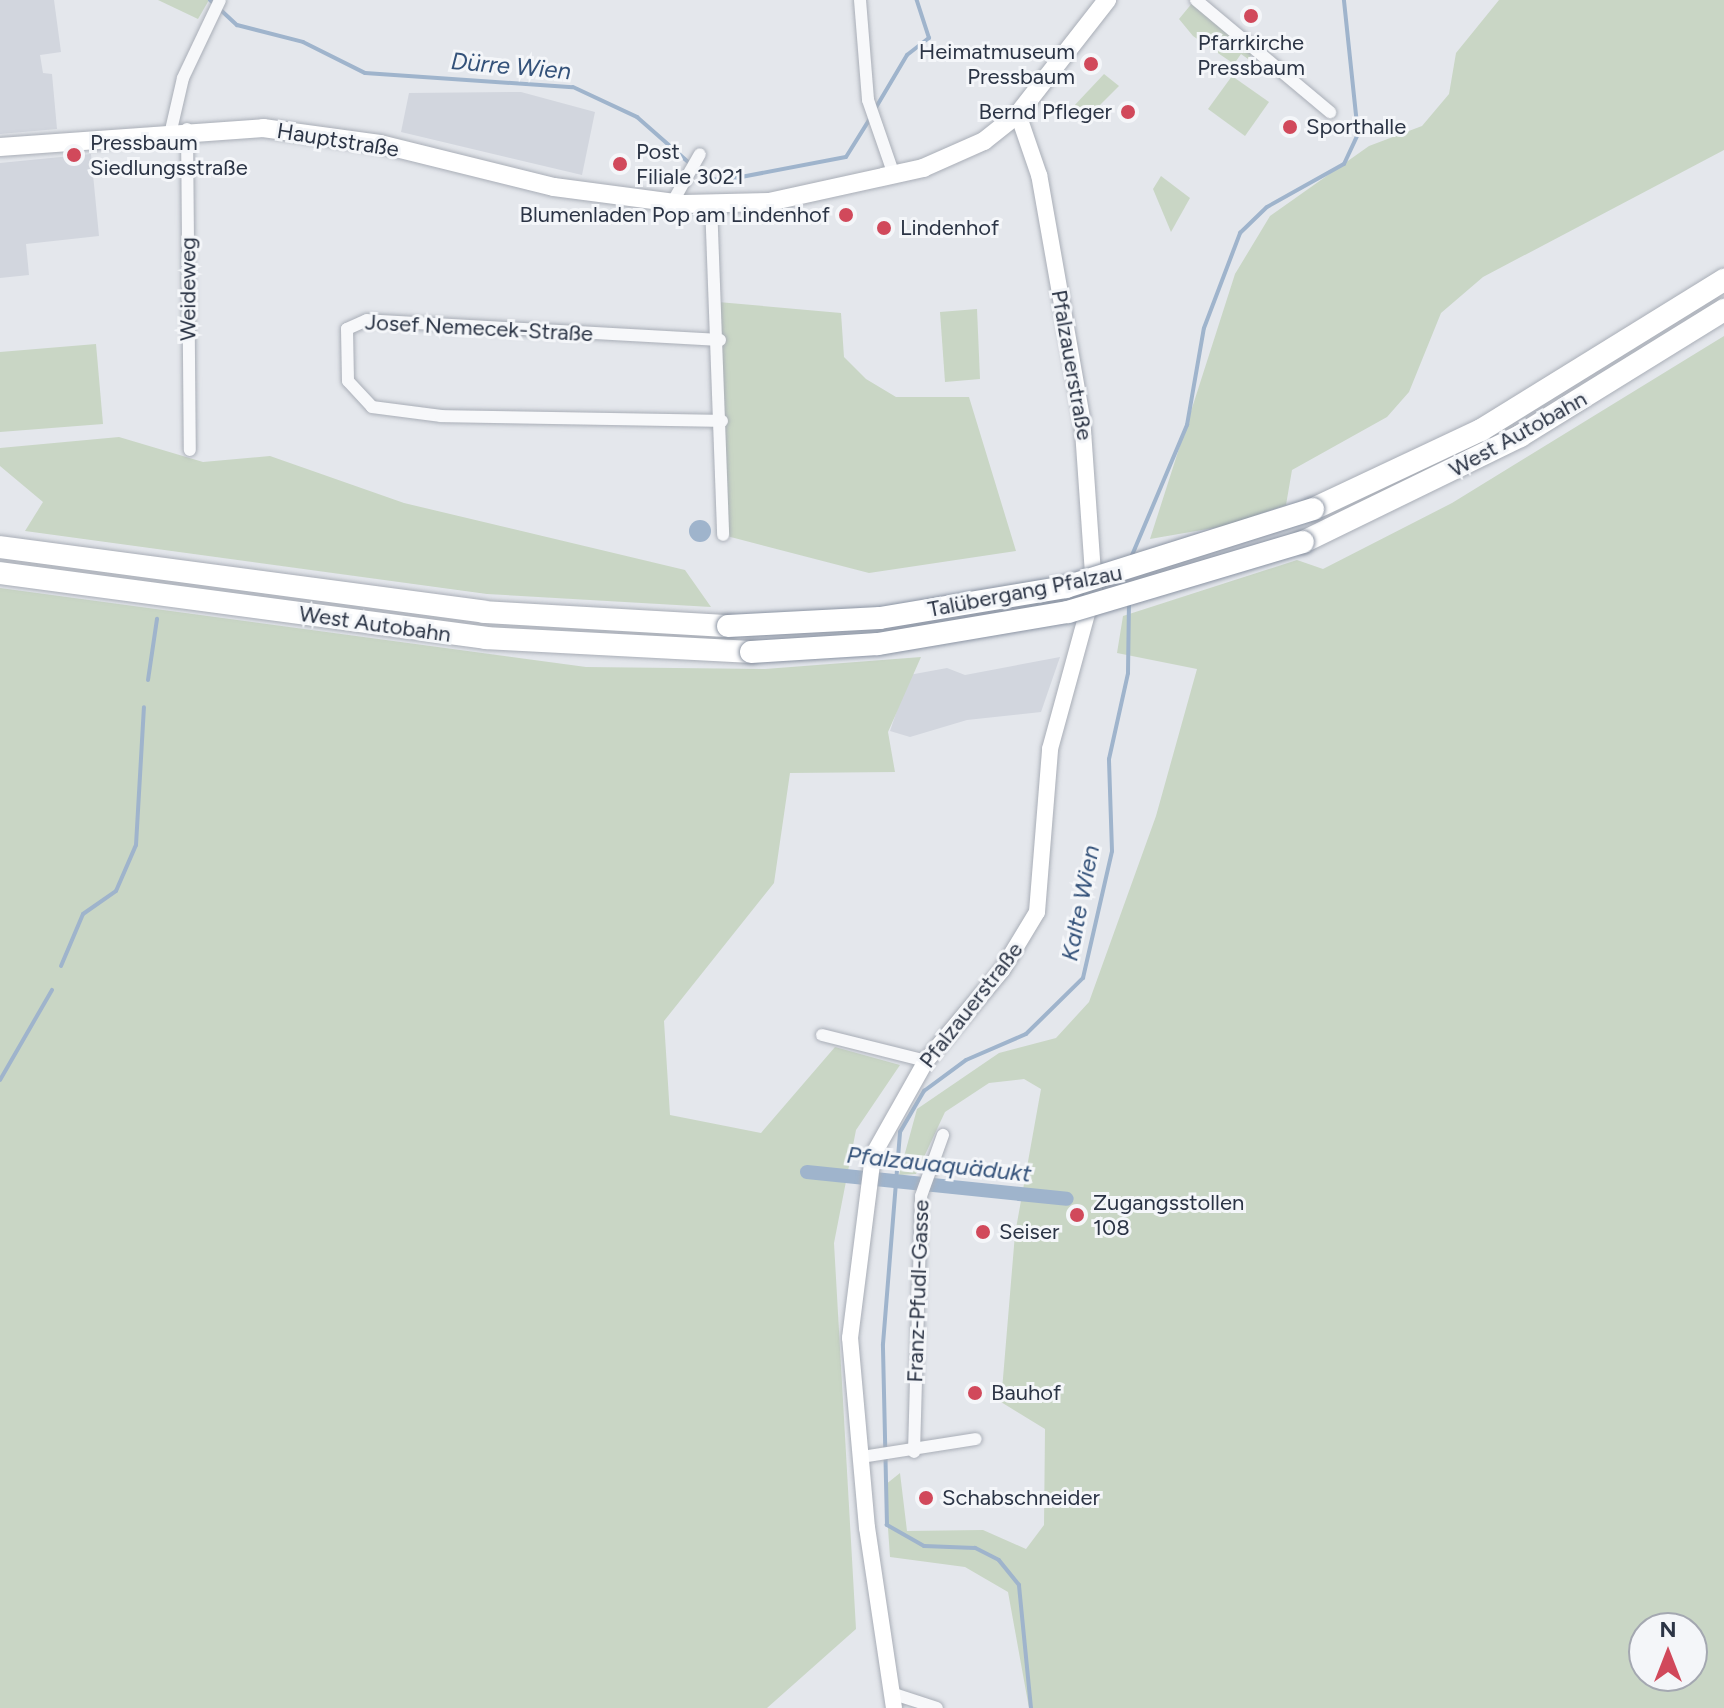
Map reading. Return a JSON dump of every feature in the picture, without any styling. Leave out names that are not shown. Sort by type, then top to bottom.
[{"type":"highway","name":"West Autobahn","points":[[1313,509],[1481,430],[1724,280]]},
{"type":"highway","name":"West Autobahn","points":[[1303,542],[1520,436],[1724,310]]},
{"type":"highway","name":"Talübergang Pfalzau","points":[[728,626],[880,618],[1066,587],[1313,509]]},
{"type":"highway","name":"Talübergang Pfalzau","points":[[751,652],[878,644],[1068,612],[1303,542]]},
{"type":"highway","name":"West Autobahn","points":[[0,547],[484,612],[728,626]]},
{"type":"highway","name":"West Autobahn","points":[[0,573],[486,638],[751,652]]},
{"type":"main road","name":"Hauptstraße","points":[[0,147],[179,130],[327,134],[554,187],[672,203],[809,196],[894,175],[984,141],[1018,114],[1107,0]]},
{"type":"street","name":"Weideweg","points":[[190,450],[179,130],[174,101],[220,0]]},
{"type":"street","points":[[860,0],[868,100],[894,175]]},
{"type":"street","points":[[1196,0],[1330,112]]},
{"type":"street","name":"Pfalzauerstraße","points":[[894,1701],[870,1457],[850,1338],[864,1211],[880,1135],[926,1061],[1002,970],[1037,912],[1050,749],[1094,588],[1082,418],[1039,175],[1018,114]]},
{"type":"street","points":[[672,203],[682,178],[700,154]]},
{"type":"street","points":[[711,203],[720,340],[723,535]]},
{"type":"street","name":"Josef Nemecek-Straße","points":[[720,340],[367,320],[347,329],[348,381],[372,407],[456,417],[722,421]]},
{"type":"street","points":[[822,1035],[926,1061]]},
{"type":"street","name":"Franz-Pfudl-Gasse","points":[[910,1453],[921,1196],[943,1135]]},
{"type":"street","points":[[870,1457],[910,1453],[976,1439]]},
{"type":"street","points":[[894,1701],[937,1708]]},
{"type":"shaded area","points":[[0,0],[54,0],[61,52],[40,55],[43,73],[52,74],[57,129],[0,134]]},
{"type":"shaded area","points":[[521,92],[595,112],[582,175],[401,132],[409,93]]},
{"type":"shaded area","points":[[91,154],[99,236],[26,244],[29,275],[0,278],[0,163]]},
{"type":"shaded area","points":[[1060,657],[1041,712],[967,720],[910,737],[890,731],[909,675],[947,668],[965,675]]},
{"type":"green space","points":[[158,0],[209,0],[198,19]]},
{"type":"green space","points":[[1499,0],[1724,0],[1724,150],[1483,277],[1441,313],[1409,392],[1387,417],[1292,470],[1286,505],[1225,526],[1150,539],[1235,274],[1270,216],[1369,146],[1422,126],[1449,94],[1456,53]]},
{"type":"green space","points":[[1193,2],[1253,53],[1248,59],[1241,54],[1234,64],[1193,36],[1179,19]]},
{"type":"green space","points":[[1104,74],[1119,86],[1086,119],[1073,107]]},
{"type":"green space","points":[[1232,76],[1269,102],[1245,136],[1208,109]]},
{"type":"green space","points":[[1161,176],[1190,198],[1171,232],[1153,189]]},
{"type":"green space","points":[[718,302],[841,313],[844,357],[866,379],[896,397],[969,397],[1016,551],[869,573],[723,535]]},
{"type":"green space","points":[[977,309],[980,379],[945,382],[940,312]]},
{"type":"green space","points":[[1724,336],[1724,1708],[1029,1708],[1008,1592],[965,1567],[890,1557],[885,1485],[900,1473],[907,1531],[983,1530],[1026,1549],[1044,1525],[1045,1429],[1001,1402],[1015,1234],[1041,1089],[1024,1079],[989,1083],[945,1112],[916,1174],[899,1175],[917,1109],[999,1053],[1056,1038],[1089,1002],[1156,816],[1197,669],[1117,653],[1123,616],[1297,560],[1323,569],[1452,503]]},
{"type":"green space","points":[[96,344],[103,424],[0,432],[0,352]]},
{"type":"green space","points":[[119,437],[203,462],[270,456],[404,503],[685,570],[711,607],[487,594],[25,531],[43,502],[0,466],[0,448]]},
{"type":"green space","points":[[0,588],[586,667],[765,669],[921,657],[888,732],[895,772],[790,773],[774,883],[664,1021],[670,1115],[761,1133],[835,1047],[900,1065],[856,1130],[834,1243],[856,1629],[767,1708],[0,1708]]},
{"type":"water","points":[[700,520],[708,523],[711,531],[708,539],[700,542],[692,539],[689,531],[692,523]]},
{"type":"waterway","name":"Dürre Wien","points":[[210,0],[237,25],[303,42],[365,73],[573,87],[637,117],[704,176],[720,181],[846,157],[871,117]]},
{"type":"waterway","points":[[875,109],[907,55],[929,38],[917,0]]},
{"type":"waterway","name":"Kalte Wien","points":[[1130,560],[1187,425],[1204,328],[1240,233],[1267,207],[1344,164],[1358,134],[1344,0]]},
{"type":"waterway","name":"Kalte Wien","points":[[1031,1708],[1019,1585],[999,1560],[975,1548],[924,1546],[887,1525],[883,1344],[900,1132],[924,1091],[966,1060],[1026,1034],[1083,978],[1112,851],[1109,759],[1128,673],[1129,601]]},
{"type":"waterway","points":[[148,680],[157,619]]},
{"type":"waterway","points":[[61,966],[83,914],[116,891],[136,845],[144,707]]},
{"type":"waterway","points":[[0,1080],[52,990]]},
{"type":"waterway","name":"Pfalzauaquädukt","points":[[807,1172],[1067,1199]]},
{"type":"place","name":"Pfarrkirche Pressbaum","points":[[1251,16]]},
{"type":"place","name":"Heimatmuseum Pressbaum","points":[[1091,64]]},
{"type":"place","name":"Bernd Pfleger","points":[[1128,112]]},
{"type":"place","name":"Sporthalle","points":[[1290,127]]},
{"type":"place","name":"Pressbaum Siedlungsstraße","points":[[74,155]]},
{"type":"place","name":"Post Filiale 3021","points":[[620,164]]},
{"type":"place","name":"Blumenladen Pop am Lindenhof","points":[[846,215]]},
{"type":"place","name":"Lindenhof","points":[[884,228]]},
{"type":"place","name":"Zugangsstollen 108","points":[[1077,1215]]},
{"type":"place","name":"Seiser","points":[[983,1232]]},
{"type":"place","name":"Bauhof","points":[[975,1393]]},
{"type":"place","name":"Schabschneider","points":[[926,1498]]}]
